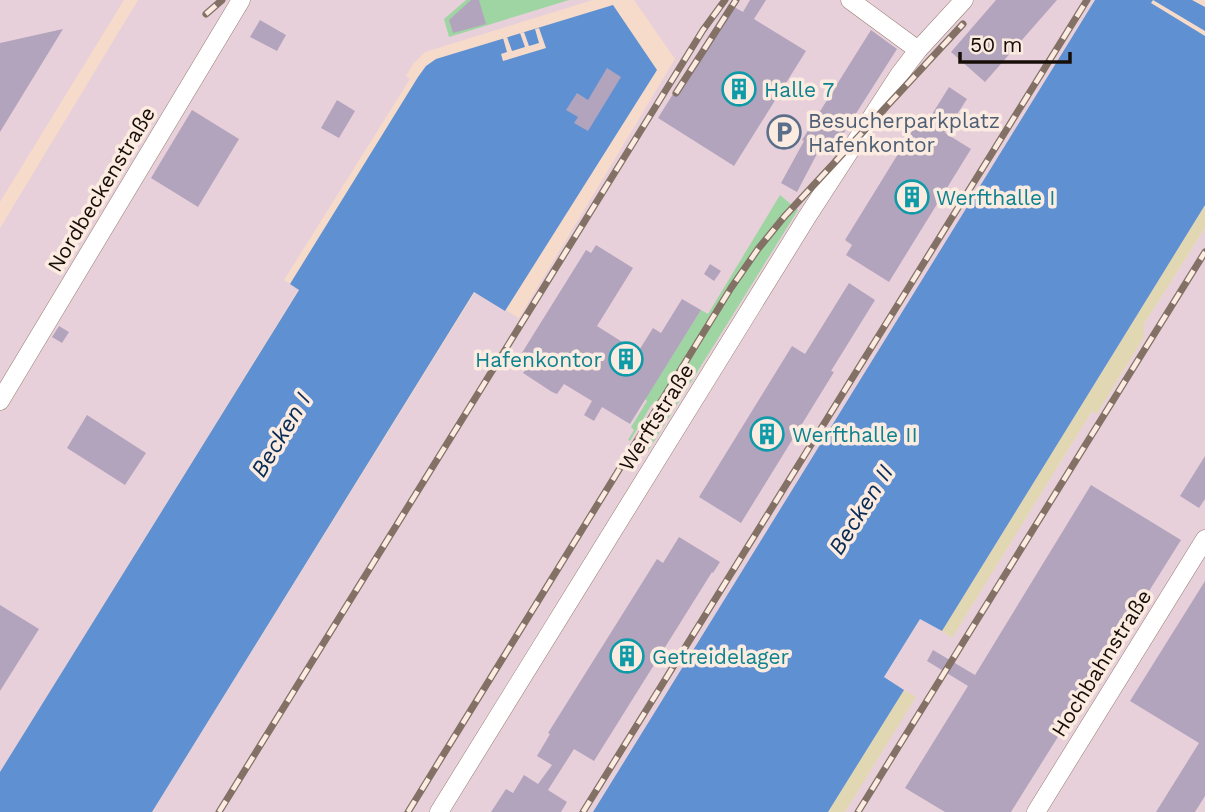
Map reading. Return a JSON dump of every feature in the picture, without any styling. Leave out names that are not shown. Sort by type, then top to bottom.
[{"type":"street","name":"Nordbeckenstraße","points":[[0,401],[241,0]]},
{"type":"street","points":[[850,0],[918,50]]},
{"type":"street","name":"Werftstraße","points":[[439,812],[807,217],[899,75],[964,0]]},
{"type":"street","name":"Hochbahnstraße","points":[[1035,812],[1205,539]]},
{"type":"shaded area","points":[[0,0],[124,0],[0,202]]},
{"type":"shaded area","points":[[138,0],[593,0],[425,52],[414,63],[406,76],[410,79],[284,280],[299,289],[0,772],[0,228]]},
{"type":"shaded area","points":[[634,0],[1095,0],[593,812],[152,812],[475,292],[519,318],[675,59]]},
{"type":"shaded area","points":[[1205,228],[1205,812],[845,812],[915,697],[884,677],[920,618],[952,637],[1092,411],[1097,413],[1144,337],[1144,324]]},
{"type":"green space","points":[[466,0],[569,0],[449,37],[444,19]]},
{"type":"green space","points":[[780,195],[798,210],[648,451],[644,449],[667,413],[652,404],[630,441],[628,440],[634,430],[631,427],[647,401],[645,399],[701,310],[708,314]]},
{"type":"sand","points":[[1205,205],[1205,228],[1144,324],[1144,337],[1097,414],[1092,411],[952,638],[942,631]]},
{"type":"sand","points":[[904,690],[916,697],[845,812],[828,812]]},
{"type":"water","name":"Becken II","points":[[1095,0],[1192,0],[1205,7],[1205,205],[942,631],[920,619],[884,677],[904,690],[828,812],[593,812]]},
{"type":"water","name":"Becken I","points":[[613,5],[657,70],[505,311],[474,292],[152,812],[0,812],[0,772],[299,290],[290,284],[426,66],[436,59]]},
{"type":"pier","points":[[1153,0],[1205,31],[1205,36],[1151,3]]},
{"type":"pier","points":[[539,28],[546,48],[503,61],[501,54],[507,52],[503,38],[507,37],[512,51],[525,47],[520,33],[524,32],[529,46],[539,43],[535,29]]},
{"type":"building","points":[[471,0],[479,0],[486,24],[453,33],[449,20]]},
{"type":"building","name":"Halle 7","points":[[750,0],[766,0],[754,19],[806,51],[734,166],[658,118],[729,4],[743,12]]},
{"type":"building","points":[[996,0],[1057,0],[985,82],[951,52]]},
{"type":"building","points":[[260,20],[286,35],[277,51],[250,37]]},
{"type":"building","points":[[63,29],[0,132],[0,43]]},
{"type":"building","points":[[871,30],[897,49],[829,156],[819,150],[797,192],[781,183],[804,141],[802,140]]},
{"type":"building","points":[[607,68],[621,77],[588,131],[574,123],[578,117],[566,110],[577,93],[588,100]]},
{"type":"building","name":"Werfthalle I","points":[[949,87],[967,99],[945,133],[971,149],[889,282],[846,255],[852,245],[845,240],[914,128],[921,132]]},
{"type":"building","points":[[337,100],[355,111],[339,138],[321,128]]},
{"type":"building","points":[[192,110],[239,139],[198,207],[151,178]]},
{"type":"building","points":[[596,245],[633,268],[597,326],[638,352],[653,328],[661,333],[682,299],[701,310],[630,424],[602,407],[594,421],[584,415],[592,401],[564,384],[557,394],[552,392],[523,373],[530,362],[520,356],[586,250],[591,253]]},
{"type":"building","points":[[710,264],[721,271],[714,281],[704,274]]},
{"type":"building","name":"Werfthalle II","points":[[849,283],[875,300],[741,523],[699,497],[792,346],[805,354]]},
{"type":"building","points":[[59,326],[69,332],[62,343],[52,337]]},
{"type":"building","points":[[87,415],[146,453],[125,485],[67,448]]},
{"type":"building","points":[[1205,456],[1205,499],[1199,508],[1180,496]]},
{"type":"building","points":[[1091,485],[1181,540],[1011,812],[945,812],[905,788],[968,686],[927,661],[933,650],[975,675]]},
{"type":"building","name":"Getreidelager","points":[[679,537],[720,562],[594,761],[574,749],[548,790],[567,802],[561,812],[491,812],[506,789],[513,793],[524,775],[538,784],[552,765],[537,756],[550,734],[548,733],[657,559],[663,563]]},
{"type":"building","points":[[1205,581],[1205,796],[1195,812],[1156,812],[1199,743],[1130,701]]},
{"type":"building","points":[[0,605],[39,629],[0,691]]},
{"type":"railway","points":[[206,14],[222,0]]},
{"type":"railway","points":[[219,812],[703,30],[725,0]]},
{"type":"railway","points":[[676,93],[736,0]]},
{"type":"railway","points":[[583,812],[1087,0]]},
{"type":"railway","points":[[408,812],[731,288],[758,249],[784,217],[963,24]]},
{"type":"railway","points":[[858,812],[1205,252]]},
{"type":"place","name":"Halle 7","points":[[739,89]]},
{"type":"place","name":"Besucherparkplatz Hafenkontor","points":[[784,132]]},
{"type":"place","name":"Werfthalle I","points":[[912,197]]},
{"type":"place","name":"Hafenkontor","points":[[626,359]]},
{"type":"place","name":"Werfthalle II","points":[[767,434]]},
{"type":"place","name":"Getreidelager","points":[[627,656]]}]
